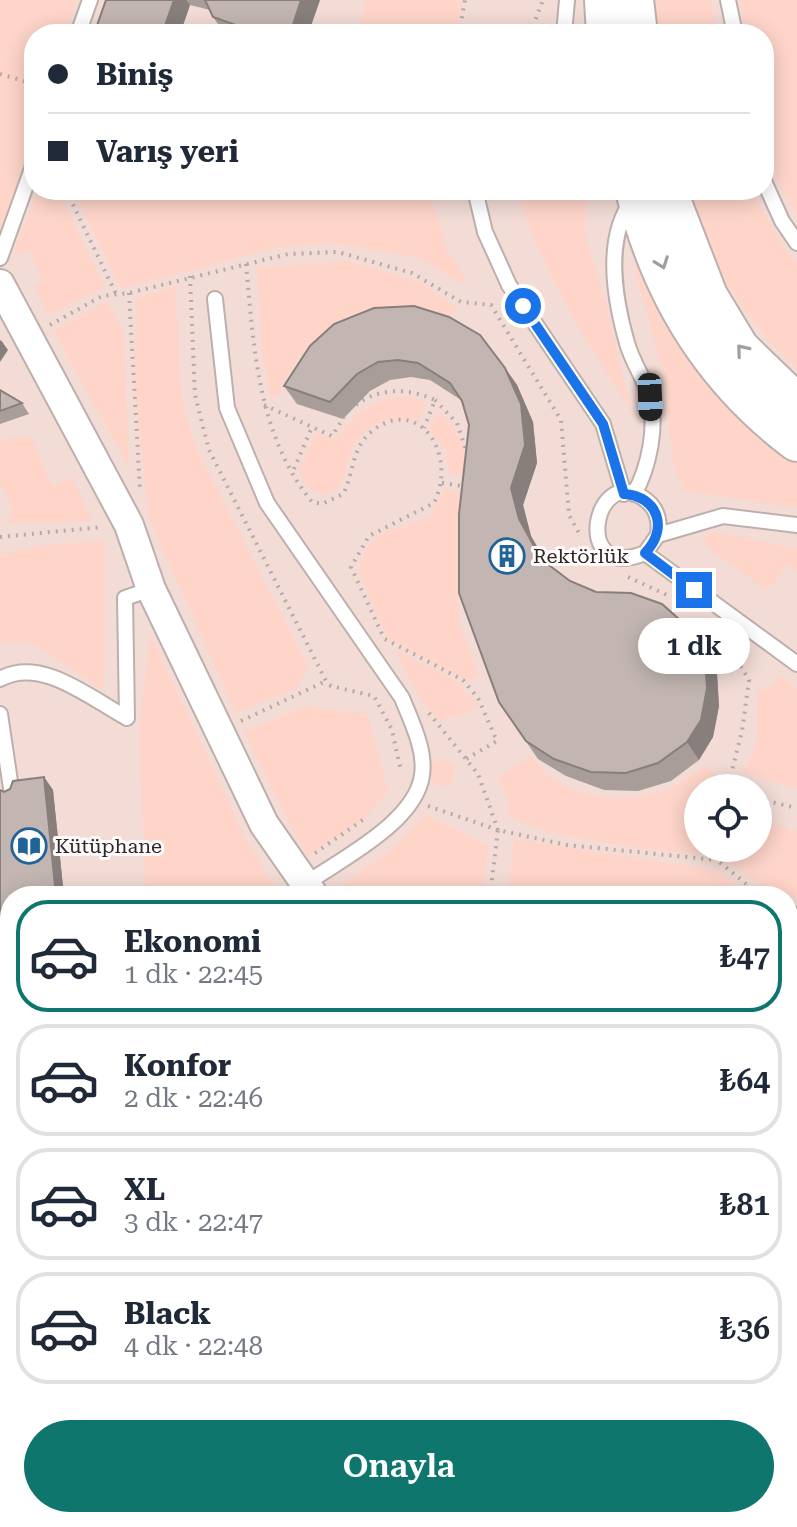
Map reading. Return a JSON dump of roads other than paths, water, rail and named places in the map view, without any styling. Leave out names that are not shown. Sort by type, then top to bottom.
[{"type":"street","points":[[605,0],[606,24]]},
{"type":"street","points":[[633,0],[636,24]]},
{"type":"street","points":[[648,200],[680,312],[721,369],[772,422],[797,441]]},
{"type":"street","points":[[651,200],[739,349],[797,405]]},
{"type":"street","points":[[0,284],[129,525],[151,589],[264,824],[303,883]]},
{"type":"lane","points":[[82,24],[90,0]]},
{"type":"lane","points":[[565,24],[567,0]]},
{"type":"lane","points":[[728,0],[733,24]]},
{"type":"lane","points":[[0,258],[24,191]]},
{"type":"lane","points":[[477,200],[485,232],[509,285],[603,424],[629,494]]},
{"type":"lane","points":[[629,494],[647,471],[650,397],[628,345],[616,288],[616,257],[622,215],[638,200]]},
{"type":"lane","points":[[773,200],[797,243]]},
{"type":"lane","points":[[215,299],[227,408],[267,503],[402,698],[416,734],[423,773],[415,801],[398,819],[303,883]]},
{"type":"lane","points":[[658,535],[657,513],[643,498],[629,494],[614,496],[599,510],[596,519],[598,539],[613,555],[623,558],[645,553],[658,535],[723,516],[797,525]]},
{"type":"lane","points":[[645,553],[797,664]]},
{"type":"lane","points":[[0,679],[15,671],[39,671],[127,718],[125,598],[151,589]]},
{"type":"lane","points":[[0,714],[12,795]]},
{"type":"place","name":"Rektörlük","points":[[507,556]]},
{"type":"place","name":"Kütüphane","points":[[29,846]]}]
